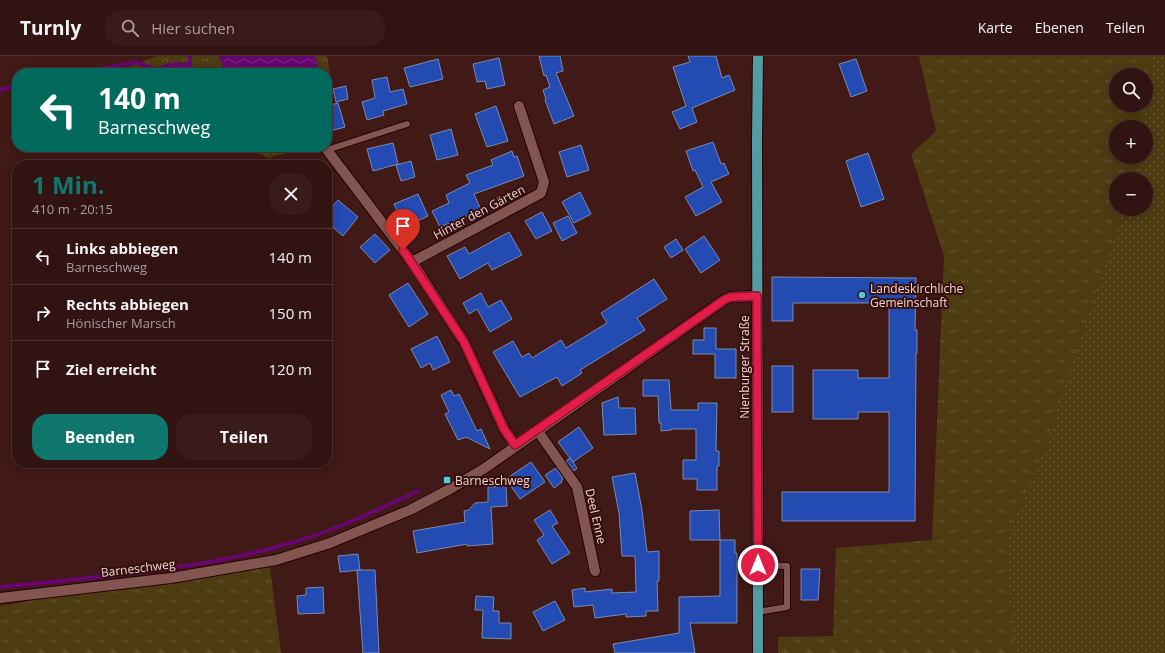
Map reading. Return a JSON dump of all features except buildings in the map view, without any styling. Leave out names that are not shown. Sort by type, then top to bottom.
[{"type":"main road","name":"Nienburger Straße","points":[[758,56],[758,653]]},
{"type":"street","name":"Hinter den Gärten","points":[[412,262],[541,193],[544,182],[519,106]]},
{"type":"street","points":[[329,152],[412,262],[464,342],[504,429],[515,445]]},
{"type":"street","name":"Barneschweg","points":[[0,598],[171,578],[276,560],[330,543],[429,501],[485,468],[515,445],[724,300],[731,297],[757,296]]},
{"type":"street","name":"Deel Enne","points":[[537,430],[577,487],[595,571]]},
{"type":"lane","points":[[332,148],[407,124]]},
{"type":"lane","points":[[758,565],[787,566],[787,607],[758,612]]},
{"type":"green space","points":[[157,56],[219,56],[224,68],[194,68],[190,63],[172,62],[157,68],[128,67]]},
{"type":"green space","points":[[315,56],[327,56],[329,68],[311,68],[318,66]]},
{"type":"green space","points":[[919,56],[1165,56],[1165,653],[778,653],[778,637],[833,636],[836,548],[932,540],[944,256],[911,154],[936,131]]},
{"type":"green space","points":[[1154,56],[1165,56],[1165,653],[1015,653],[1008,569],[1008,536],[1045,449],[1121,216],[1153,216],[1153,172],[1134,172],[1135,164],[1153,164],[1153,120],[1143,120],[1145,112],[1153,112],[1152,68]]},
{"type":"green space","points":[[256,152],[289,152],[268,158]]},
{"type":"green space","points":[[269,559],[281,653],[0,653],[0,606]]},
{"type":"water","points":[[219,56],[315,56],[318,66],[311,68],[224,68]]},
{"type":"water","points":[[172,62],[190,63],[194,68],[155,68]]},
{"type":"waterway","points":[[186,65],[190,63],[190,56]]},
{"type":"waterway","points":[[105,68],[135,62],[152,68]]},
{"type":"waterway","points":[[0,90],[12,87]]},
{"type":"waterway","points":[[0,587],[144,572],[216,561],[252,553],[304,539],[353,520],[418,491]]},
{"type":"place","name":"Landeskirchliche Gemeinschaft","points":[[862,295]]},
{"type":"place","name":"Barneschweg","points":[[447,480]]},
{"type":"route","points":[[403,250],[464,342],[504,429],[515,445],[724,300],[731,297],[757,296],[758,565]]}]
